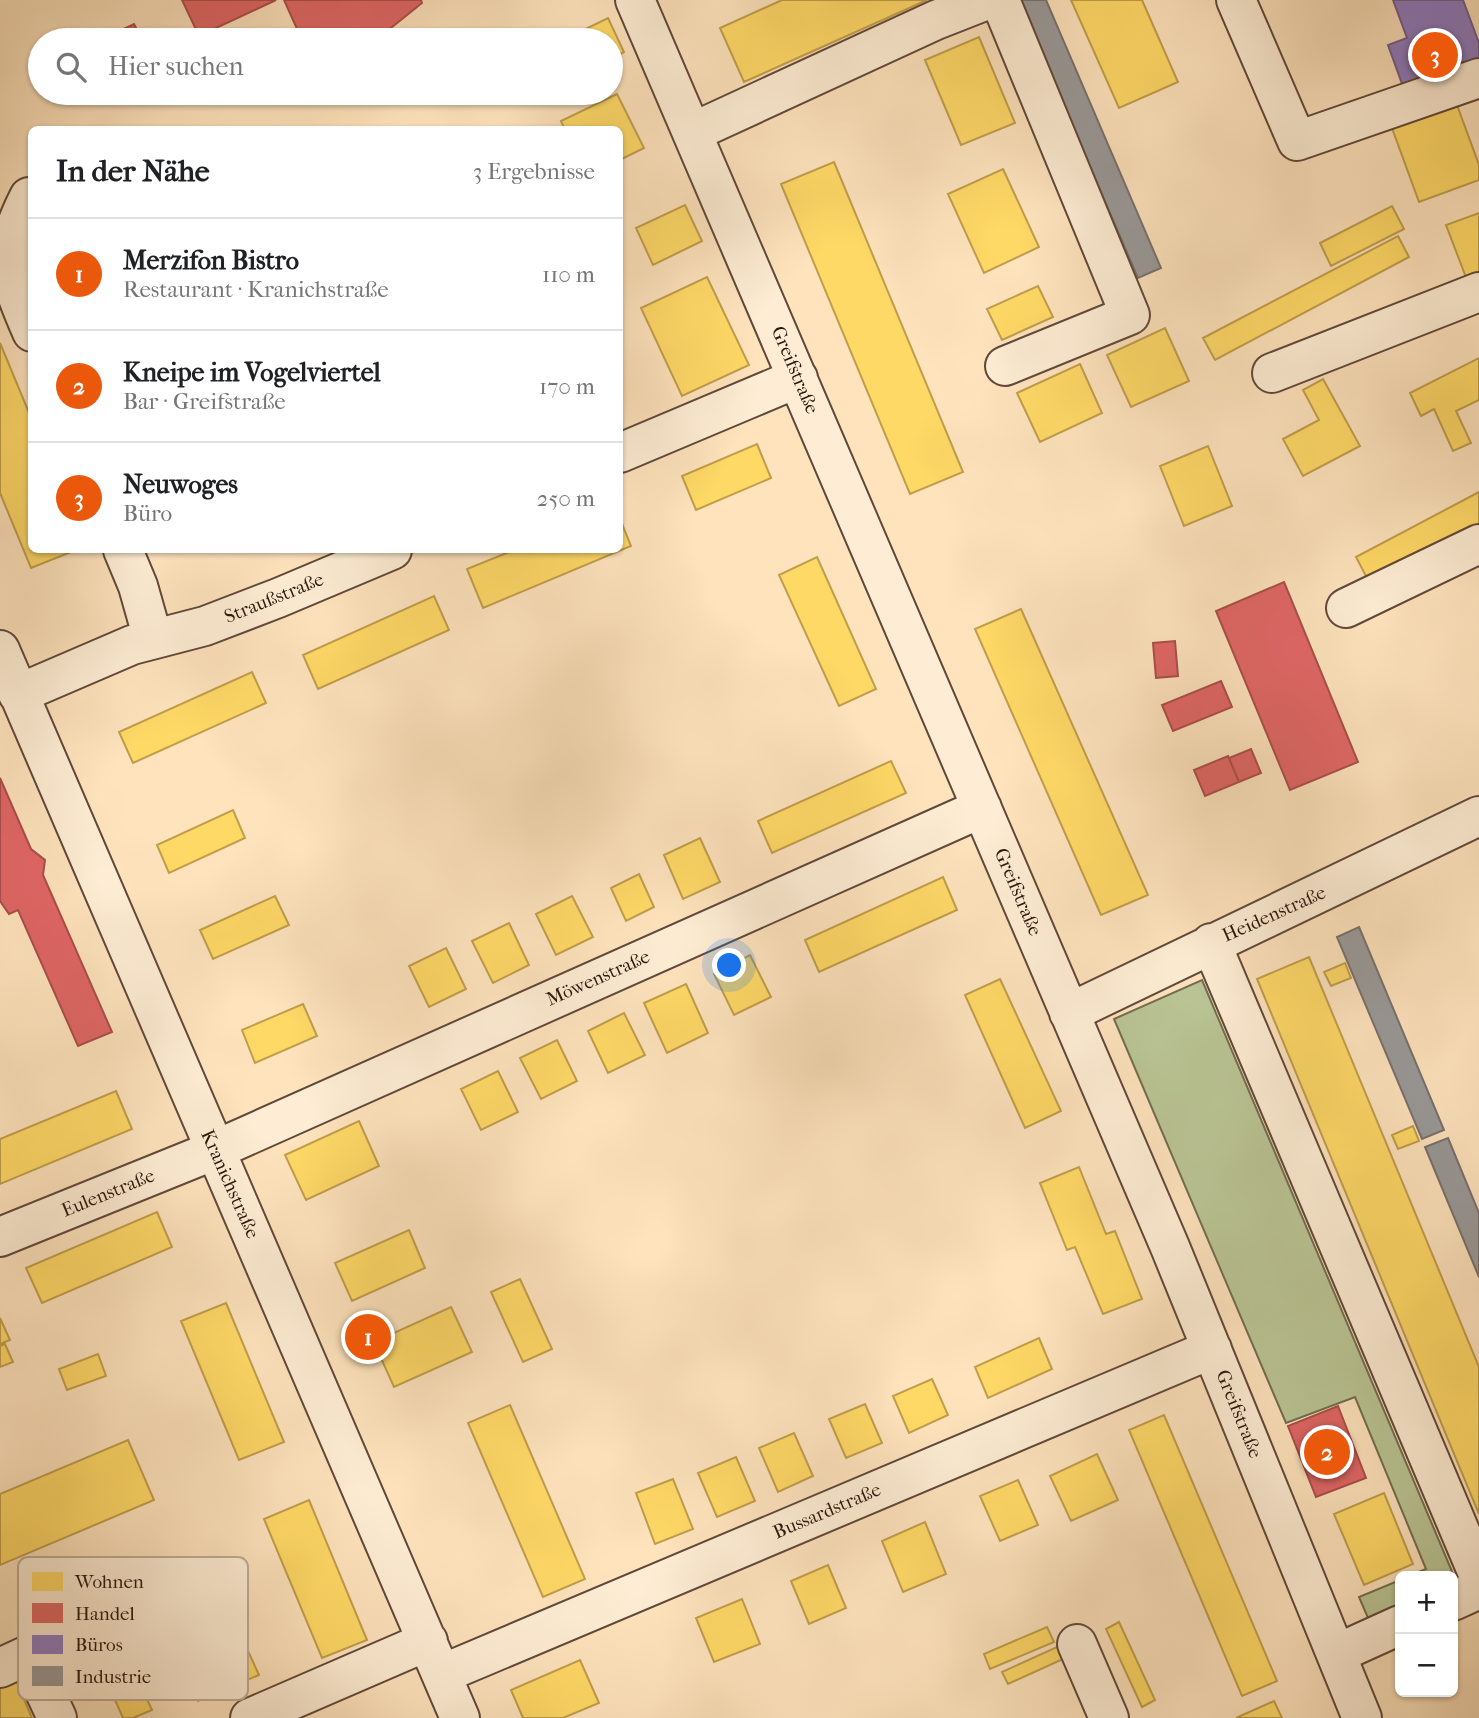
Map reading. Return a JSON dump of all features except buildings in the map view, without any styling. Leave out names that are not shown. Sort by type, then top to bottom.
[{"type":"street","name":"Greifstraße","points":[[635,0],[1212,1349],[1362,1718]]},
{"type":"street","points":[[693,132],[936,20],[987,0]]},
{"type":"street","points":[[1000,0],[1130,314],[1005,366]]},
{"type":"street","points":[[1236,0],[1297,141],[1479,78]]},
{"type":"street","points":[[28,199],[12,225],[3,256],[28,322]]},
{"type":"street","points":[[1272,373],[1479,292]]},
{"type":"street","points":[[623,452],[798,378]]},
{"type":"street","points":[[1346,608],[1479,544]]},
{"type":"street","points":[[124,553],[138,586],[153,639]]},
{"type":"street","name":"Straußstraße","points":[[18,694],[153,639],[229,617],[385,553]]},
{"type":"street","name":"Kranichstraße","points":[[0,650],[460,1718]]},
{"type":"street","name":"Möwenstraße","points":[[215,1150],[982,807]]},
{"type":"street","name":"Heidenstraße","points":[[1069,1013],[1479,816]]},
{"type":"street","points":[[1211,943],[1479,1576]]},
{"type":"street","name":"Eulenstraße","points":[[0,1237],[215,1150]]},
{"type":"street","name":"Bussardstraße","points":[[250,1718],[435,1658],[1212,1349]]},
{"type":"street","points":[[1458,1599],[1479,1589]]},
{"type":"street","points":[[1336,1654],[1395,1627]]},
{"type":"street","points":[[1077,1644],[1109,1718]]},
{"type":"street","points":[[0,1668],[18,1660]]},
{"type":"street","points":[[49,1700],[57,1718]]},
{"type":"green space","points":[[1202,980],[1452,1571],[1421,1571],[1426,1569],[1355,1397],[1286,1423],[1114,1019]]},
{"type":"green space","points":[[1395,1582],[1395,1615],[1371,1625],[1359,1597]]},
{"type":"place","name":"Neuwoges","points":[[1435,55]]},
{"type":"place","name":"Merzifon Bistro","points":[[368,1337]]},
{"type":"place","name":"Kneipe im Vogelviertel","points":[[1327,1452]]}]
